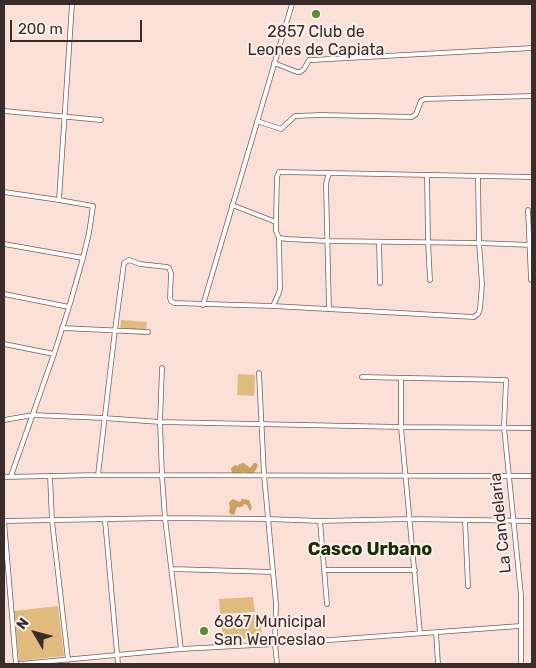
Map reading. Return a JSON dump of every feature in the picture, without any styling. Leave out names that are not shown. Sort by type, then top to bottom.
[{"type":"street","points":[[59,200],[72,4]]},
{"type":"street","points":[[203,305],[292,4]]},
{"type":"street","points":[[274,63],[300,72],[309,60],[532,48]]},
{"type":"street","points":[[257,121],[281,129],[295,116],[412,118],[425,99],[532,96]]},
{"type":"street","points":[[4,111],[101,120]]},
{"type":"street","points":[[273,306],[280,289],[279,238],[276,230],[277,177],[279,172],[532,177]]},
{"type":"street","points":[[329,174],[326,186],[329,309]]},
{"type":"street","points":[[428,175],[430,280]]},
{"type":"street","points":[[98,475],[123,265],[130,260],[140,264],[169,268],[171,273],[170,298],[174,303],[273,306],[474,317],[480,309],[482,284],[478,177]]},
{"type":"street","points":[[4,192],[93,206],[89,233],[69,307],[11,476]]},
{"type":"street","points":[[232,205],[276,222]]},
{"type":"street","points":[[528,210],[531,280]]},
{"type":"street","points":[[279,238],[327,241],[531,245]]},
{"type":"street","points":[[379,242],[380,283]]},
{"type":"street","points":[[4,244],[83,258]]},
{"type":"street","points":[[4,294],[69,307]]},
{"type":"street","points":[[62,328],[148,332]]},
{"type":"street","points":[[4,344],[54,354]]},
{"type":"street","points":[[162,368],[160,422],[162,476],[181,649]]},
{"type":"street","points":[[259,373],[264,475],[276,604],[275,644],[277,664]]},
{"type":"street","points":[[362,377],[401,378],[401,427],[420,633]]},
{"type":"street","name":"La Candelaria","points":[[401,378],[506,380],[504,427],[521,595],[521,664]]},
{"type":"street","points":[[4,420],[33,415],[160,422],[532,428]]},
{"type":"street","points":[[4,477],[98,475],[532,476]]},
{"type":"street","points":[[50,476],[52,520],[68,660]]},
{"type":"street","points":[[16,664],[6,585],[4,521],[166,518],[320,521],[410,519],[532,521]]},
{"type":"street","points":[[104,520],[118,664]]},
{"type":"street","points":[[465,520],[468,586]]},
{"type":"street","points":[[320,521],[328,604]]},
{"type":"street","points":[[172,569],[272,572]]},
{"type":"street","points":[[325,570],[415,570]]},
{"type":"street","points":[[20,664],[181,649],[520,626]]},
{"type":"street","points":[[436,632],[438,664]]},
{"type":"shaded area","points":[[121,320],[147,322],[145,335],[120,333]]},
{"type":"shaded area","points":[[238,374],[255,375],[254,396],[237,395]]},
{"type":"shaded area","points":[[244,463],[250,468],[254,463],[258,465],[252,474],[243,472],[232,474],[231,468]]},
{"type":"shaded area","points":[[233,499],[240,502],[242,499],[249,500],[252,508],[250,511],[247,505],[244,504],[242,507],[237,507],[234,515],[230,514],[229,503]]},
{"type":"shaded area","points":[[253,597],[255,612],[220,614],[219,599]]},
{"type":"shaded area","points":[[58,606],[64,656],[19,661],[14,611]]},
{"type":"shaded area","points":[[260,614],[262,637],[223,641],[221,618]]},
{"type":"place","name":"2857 Club de Leones de Capiata","points":[[316,14]]},
{"type":"place","name":"6867 Municipal San Wenceslao","points":[[204,631]]},
{"type":"district","name":"Casco Urbano","points":[[370,550]]}]
